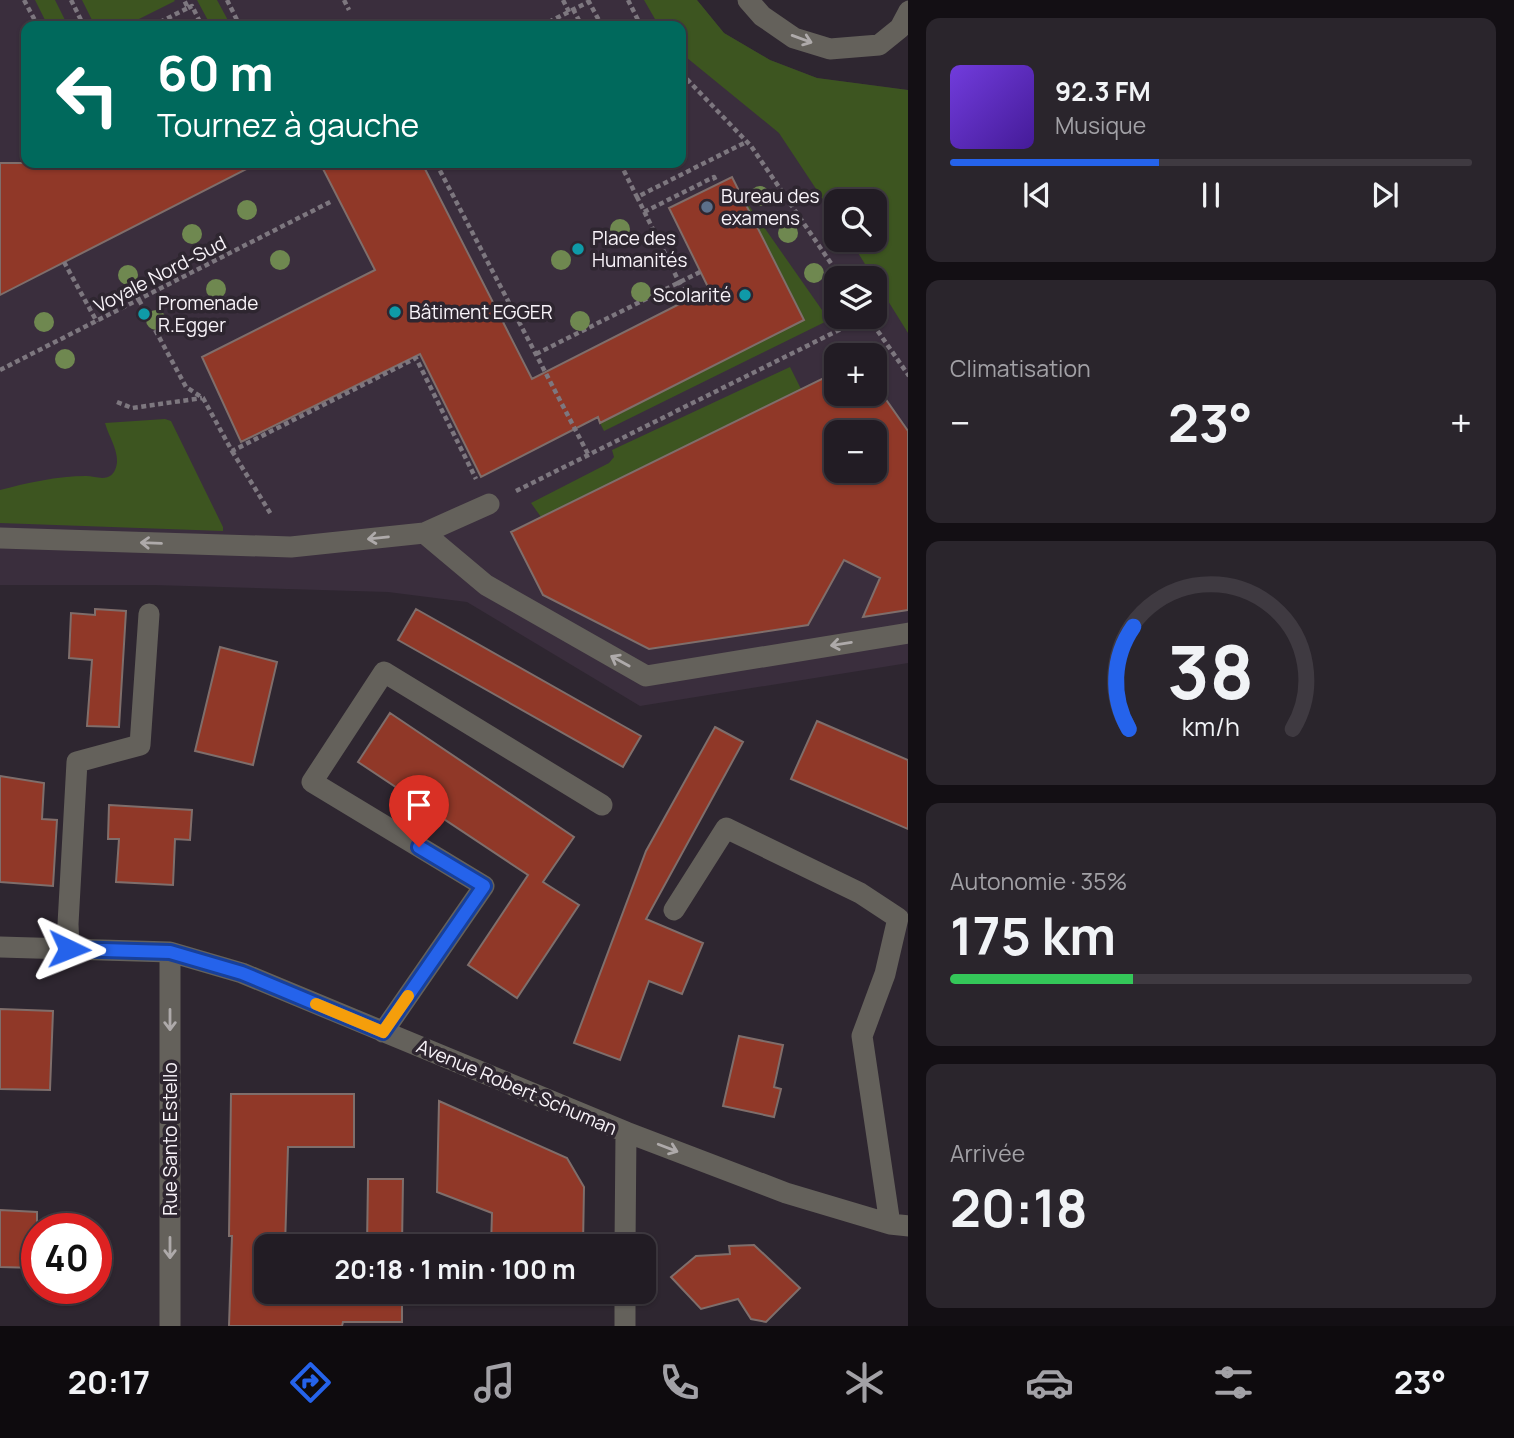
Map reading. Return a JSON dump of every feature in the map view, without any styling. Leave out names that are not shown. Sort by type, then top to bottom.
[{"type":"street","points":[[748,0],[762,16],[794,38],[830,49],[879,45],[900,28],[908,11]]},
{"type":"street","points":[[0,538],[291,547],[424,533],[489,504]]},
{"type":"street","points":[[424,533],[486,586],[646,676],[908,633]]},
{"type":"street","points":[[69,949],[76,762],[140,745],[149,614]]},
{"type":"street","points":[[383,1032],[484,886],[312,782],[384,672],[602,805]]},
{"type":"street","points":[[674,910],[726,828],[860,892],[898,918],[886,974],[862,1036],[899,1225]]},
{"type":"street","name":"Avenue Robert Schuman","points":[[0,947],[170,952],[242,973],[626,1132],[786,1193],[899,1225]]},
{"type":"street","name":"Rue Santo Estello","points":[[170,952],[170,1326]]},
{"type":"street","points":[[625,1234],[626,1132]]},
{"type":"street","points":[[625,1304],[625,1326]]},
{"type":"path","points":[[24,0],[35,21]]},
{"type":"path","points":[[71,0],[81,21]]},
{"type":"path","points":[[184,0],[188,8]]},
{"type":"path","points":[[227,0],[238,21]]},
{"type":"path","points":[[344,0],[349,10]]},
{"type":"path","points":[[563,0],[578,21]]},
{"type":"path","points":[[628,0],[638,21]]},
{"type":"path","points":[[555,21],[590,1],[600,21]]},
{"type":"path","points":[[162,21],[192,6],[200,21]]},
{"type":"path","points":[[686,78],[746,142],[833,266]]},
{"type":"path","points":[[637,197],[746,142]]},
{"type":"path","points":[[439,168],[588,454]]},
{"type":"path","points":[[622,168],[688,300]]},
{"type":"path","points":[[644,212],[714,177],[718,183]]},
{"type":"path","name":"Voyale Nord-Sud","points":[[0,370],[97,323],[332,201]]},
{"type":"path","points":[[64,262],[97,323]]},
{"type":"path","points":[[536,354],[700,272]]},
{"type":"path","points":[[139,300],[186,387],[203,398],[291,547]]},
{"type":"path","points":[[232,451],[416,358],[489,504],[842,329]]},
{"type":"path","points":[[875,329],[908,376]]},
{"type":"path","points":[[117,402],[132,408],[203,398]]},
{"type":"shaded area","points":[[0,0],[697,0],[724,33],[770,60],[817,78],[908,90],[908,663],[640,706],[467,602],[388,592],[154,585],[0,585]]},
{"type":"green space","points":[[35,0],[55,0],[66,21],[46,21]]},
{"type":"green space","points":[[82,0],[175,1],[135,21],[92,21]]},
{"type":"green space","points":[[197,0],[217,0],[228,21],[208,21]]},
{"type":"green space","points":[[644,0],[697,0],[724,33],[770,60],[817,78],[908,90],[908,333],[887,299],[887,266],[866,266],[857,252],[887,252],[887,189],[824,189],[824,201],[779,133],[686,57],[686,21],[656,21]]},
{"type":"green space","points":[[738,190],[824,313],[824,322],[604,431],[600,423],[803,320]]},
{"type":"green space","points":[[790,367],[801,389],[541,517],[531,503],[609,463],[614,457],[612,450]]},
{"type":"green space","points":[[165,419],[171,421],[223,531],[0,523],[0,490],[31,482],[75,476],[106,478],[112,474],[117,458],[105,423]]},
{"type":"building","points":[[0,163],[21,163],[21,168],[248,168],[0,295]]},
{"type":"building","name":"Bâtiment EGGER","points":[[323,168],[425,168],[532,379],[709,289],[669,208],[732,177],[804,320],[600,423],[598,417],[481,477],[420,354],[241,442],[202,357],[375,270]]},
{"type":"building","points":[[824,378],[824,406],[887,406],[887,401],[908,431],[908,610],[863,617],[880,578],[844,560],[808,625],[649,649],[543,595],[511,532]]},
{"type":"building","points":[[95,609],[126,611],[119,727],[87,726],[92,660],[69,658],[71,613],[95,615]]},
{"type":"building","points":[[416,609],[641,736],[623,767],[398,640]]},
{"type":"building","points":[[220,647],[277,662],[253,765],[195,751]]},
{"type":"building","points":[[390,713],[574,837],[543,882],[579,905],[517,998],[468,965],[528,875],[358,762]]},
{"type":"building","points":[[817,721],[908,760],[908,829],[791,779]]},
{"type":"building","points":[[715,727],[743,742],[646,919],[703,943],[682,994],[649,981],[620,1060],[574,1043],[646,851]]},
{"type":"building","points":[[0,776],[44,783],[42,819],[57,820],[53,886],[0,882]]},
{"type":"building","points":[[109,805],[192,810],[190,840],[175,839],[173,885],[116,882],[119,839],[108,839]]},
{"type":"building","points":[[0,1009],[53,1011],[50,1090],[0,1089]]},
{"type":"building","points":[[739,1036],[783,1045],[774,1087],[781,1089],[774,1117],[723,1106]]},
{"type":"building","points":[[231,1094],[354,1094],[354,1147],[288,1147],[285,1234],[254,1234],[254,1304],[402,1304],[402,1322],[343,1322],[342,1326],[229,1326],[232,1236],[229,1236]]},
{"type":"building","points":[[439,1101],[567,1158],[584,1187],[583,1234],[491,1234],[492,1213],[437,1192]]},
{"type":"building","points":[[368,1179],[403,1179],[402,1234],[367,1234]]},
{"type":"building","points":[[0,1210],[37,1212],[21,1213],[21,1268],[0,1267]]},
{"type":"building","points":[[754,1245],[800,1288],[766,1322],[751,1319],[738,1299],[701,1309],[671,1277],[696,1256],[730,1254],[729,1246]]},
{"type":"slow traffic","points":[[316,1004],[383,1032],[408,996]]},
{"type":"place","name":"Bureau des examens","points":[[707,207]]},
{"type":"place","name":"Place des Humanités","points":[[578,249]]},
{"type":"place","name":"Scolarité","points":[[745,295]]},
{"type":"place","name":"Bâtiment EGGER","points":[[395,312]]},
{"type":"place","name":"Promenade R.Egger","points":[[144,314]]},
{"type":"route","points":[[69,949],[170,952],[242,973],[383,1032],[484,886],[419,847]]}]
